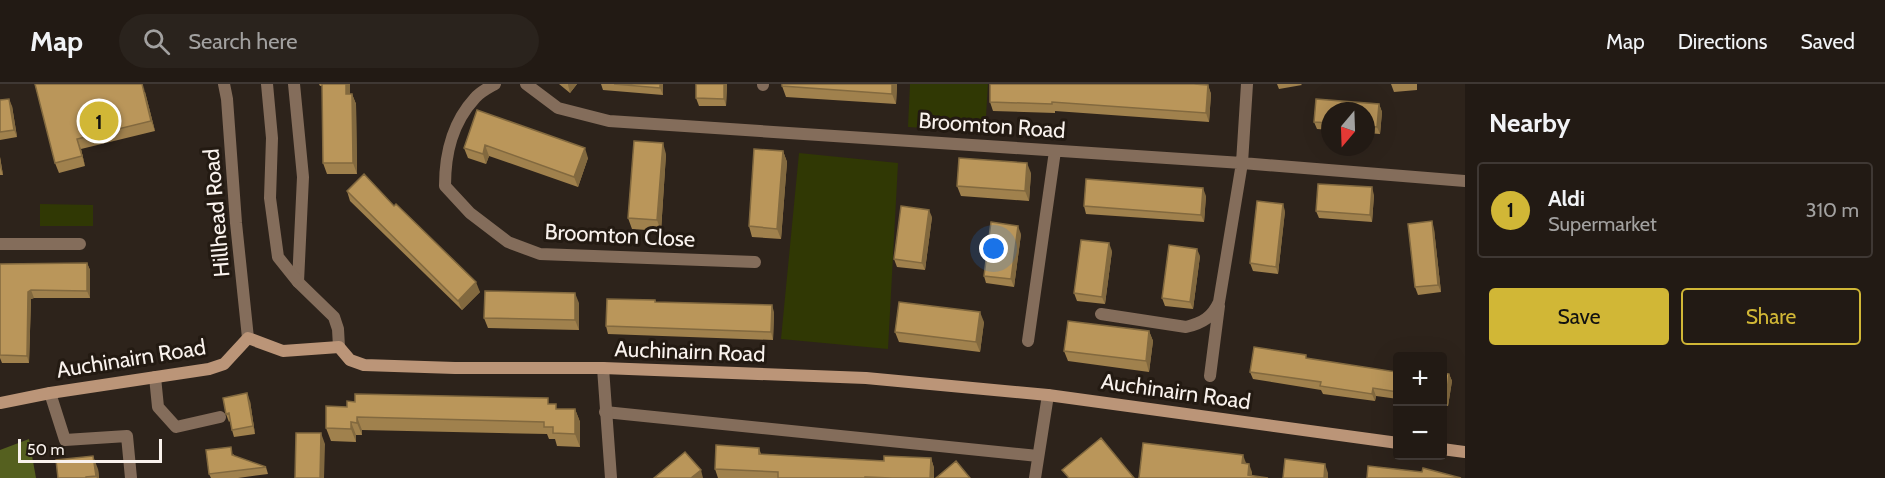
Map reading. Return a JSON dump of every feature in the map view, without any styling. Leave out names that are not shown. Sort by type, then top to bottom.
[{"type":"main road","points":[[248,338],[283,351],[339,347]]},
{"type":"main road","name":"Auchinairn Road","points":[[0,404],[50,393],[209,369],[224,363],[248,338]]},
{"type":"main road","name":"Auchinairn Road","points":[[339,347],[350,360],[364,365],[455,369],[603,368],[866,378],[1048,395],[1393,442]]},
{"type":"main road","points":[[1447,450],[1465,452]]},
{"type":"street","name":"Hillhead Road","points":[[224,84],[248,338]]},
{"type":"street","points":[[267,84],[272,138],[270,198],[279,257],[298,282],[334,317],[338,329],[339,347]]},
{"type":"street","points":[[294,84],[303,177],[298,282]]},
{"type":"street","name":"Broomton Close","points":[[495,84],[476,97],[454,131],[445,161],[445,186],[470,213],[508,242],[540,254],[755,262]]},
{"type":"street","name":"Broomton Road","points":[[526,84],[558,108],[609,121],[1242,163],[1465,181]]},
{"type":"street","points":[[1210,376],[1219,302],[1242,163],[1247,84]]},
{"type":"street","points":[[1028,341],[1055,151]]},
{"type":"street","points":[[0,244],[80,244]]},
{"type":"street","points":[[1101,314],[1186,327],[1200,323],[1213,315],[1219,302]]},
{"type":"street","points":[[603,368],[611,478]]},
{"type":"street","points":[[155,377],[158,407],[176,427],[220,417]]},
{"type":"street","points":[[50,393],[65,440],[127,436],[130,478]]},
{"type":"street","points":[[1035,478],[1048,395]]},
{"type":"street","points":[[605,412],[1038,456]]},
{"type":"green space","points":[[910,84],[988,84],[985,132],[908,127]]},
{"type":"green space","points":[[799,153],[898,163],[888,349],[781,339]]},
{"type":"green space","points":[[40,204],[93,205],[93,226],[40,226]]},
{"type":"green space","points":[[29,439],[36,478],[0,478],[0,450]]},
{"type":"building","points":[[35,84],[142,84],[151,121],[77,139],[82,156],[55,163]]},
{"type":"building","points":[[322,84],[346,84],[346,94],[352,94],[353,163],[323,163]]},
{"type":"building","points":[[614,84],[660,84],[660,88]]},
{"type":"building","points":[[696,84],[724,84],[724,99],[696,98]]},
{"type":"building","points":[[782,84],[892,84],[892,94],[782,86]]},
{"type":"building","points":[[990,84],[1208,85],[1206,113],[1052,102],[1052,104],[990,102]]},
{"type":"building","points":[[9,99],[14,130],[0,132],[0,100]]},
{"type":"building","points":[[1316,99],[1354,102],[1321,102],[1321,122],[1314,122]]},
{"type":"building","points":[[1375,104],[1379,104],[1377,127],[1375,127]]},
{"type":"building","points":[[477,110],[585,148],[574,177],[485,145],[483,154],[464,148]]},
{"type":"building","points":[[634,141],[663,143],[657,220],[628,218]]},
{"type":"building","points":[[754,149],[783,151],[777,229],[749,226]]},
{"type":"building","points":[[959,158],[1027,163],[1025,191],[957,186]]},
{"type":"building","points":[[364,174],[394,206],[396,204],[476,282],[458,301],[347,191]]},
{"type":"building","points":[[1086,179],[1203,188],[1201,215],[1084,206]]},
{"type":"building","points":[[1318,184],[1372,187],[1370,215],[1316,211]]},
{"type":"building","points":[[1257,201],[1283,204],[1276,267],[1250,263]]},
{"type":"building","points":[[901,206],[929,210],[922,263],[894,259]]},
{"type":"building","points":[[1432,221],[1438,285],[1415,287],[1408,224]]},
{"type":"building","points":[[991,222],[1018,226],[1011,279],[984,276]]},
{"type":"building","points":[[1081,240],[1109,243],[1102,297],[1074,293]]},
{"type":"building","points":[[1169,245],[1197,249],[1190,302],[1162,298]]},
{"type":"building","points":[[87,263],[87,291],[31,290],[28,292],[27,356],[0,355],[0,264]]},
{"type":"building","points":[[485,291],[575,293],[575,320],[484,318]]},
{"type":"building","points":[[607,299],[772,305],[771,332],[606,326]]},
{"type":"building","points":[[899,302],[980,312],[976,342],[895,332]]},
{"type":"building","points":[[1068,321],[1149,331],[1146,361],[1064,351]]},
{"type":"building","points":[[1254,347],[1393,372],[1393,391],[1373,388],[1372,394],[1320,386],[1321,382],[1250,372]]},
{"type":"building","points":[[247,393],[253,426],[232,430],[223,398]]},
{"type":"building","points":[[355,394],[548,398],[548,404],[556,404],[556,409],[575,409],[575,434],[553,433],[553,427],[544,427],[544,422],[357,417],[357,423],[351,422],[351,429],[326,428],[326,406],[347,407],[347,401],[355,402]]},
{"type":"building","points":[[296,433],[321,433],[320,478],[295,478]]},
{"type":"building","points":[[1101,438],[1134,478],[1069,478],[1062,470]]},
{"type":"building","points":[[1143,443],[1243,455],[1242,463],[1249,464],[1248,475],[1268,478],[1139,478]]},
{"type":"building","points":[[716,445],[759,448],[759,454],[884,461],[884,456],[931,458],[930,478],[778,478],[778,472],[715,469]]},
{"type":"building","points":[[231,447],[232,455],[266,467],[209,474],[206,450]]},
{"type":"building","points":[[685,452],[701,470],[691,478],[654,478]]},
{"type":"building","points":[[93,456],[96,476],[58,478],[56,460]]},
{"type":"building","points":[[1285,459],[1325,464],[1324,478],[1283,478]]},
{"type":"building","points":[[956,461],[970,478],[936,478]]},
{"type":"building","points":[[1368,466],[1422,472],[1423,468],[1461,478],[1367,478]]},
{"type":"place","name":"Aldi","points":[[99,121]]}]
